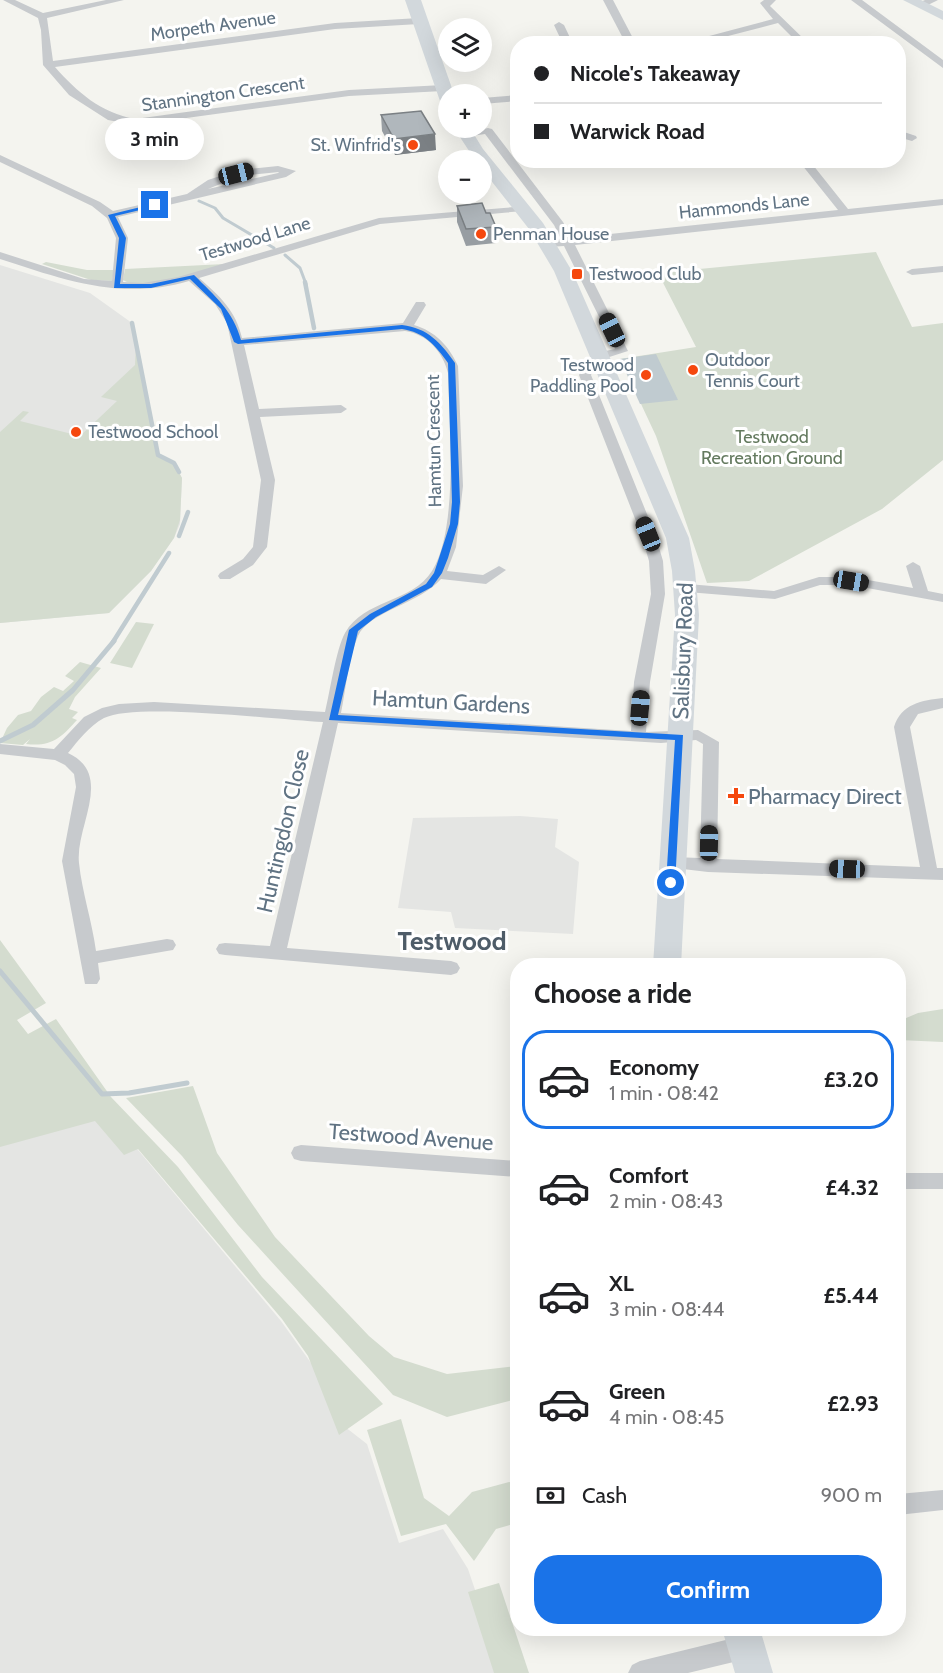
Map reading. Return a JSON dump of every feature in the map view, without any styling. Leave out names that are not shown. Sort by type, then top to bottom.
[{"type":"main road","points":[[413,0],[442,84]]},
{"type":"main road","name":"Salisbury Road","points":[[468,138],[523,208],[558,243],[602,361],[674,527],[683,560],[687,588],[667,958]]},
{"type":"street","points":[[8,0],[42,16],[119,0]]},
{"type":"street","points":[[608,0],[627,36]]},
{"type":"street","points":[[771,0],[765,3],[766,7],[797,36]]},
{"type":"street","points":[[856,0],[904,36]]},
{"type":"street","points":[[921,2],[943,16]]},
{"type":"street","points":[[42,16],[46,30],[48,65]]},
{"type":"street","points":[[715,36],[780,20]]},
{"type":"street","name":"Morpeth Avenue","points":[[48,65],[335,26],[419,21]]},
{"type":"street","points":[[559,25],[564,36]]},
{"type":"street","points":[[906,37],[943,65]]},
{"type":"street","name":"Stannington Crescent","points":[[48,65],[73,93],[87,103],[112,118],[135,122],[349,93],[438,94]]},
{"type":"street","points":[[492,99],[510,98]]},
{"type":"street","name":"Salisbury Road","points":[[492,136],[510,160]]},
{"type":"street","points":[[906,136],[912,138]]},
{"type":"street","points":[[0,158],[96,204],[111,215],[122,238],[117,286]]},
{"type":"street","name":"Salisbury Road","points":[[516,168],[559,224],[558,243]]},
{"type":"street","points":[[809,168],[846,213]]},
{"type":"street","points":[[111,215],[191,196],[291,171],[248,171],[224,177],[202,187],[191,196]]},
{"type":"street","name":"Hammonds Lane","points":[[558,243],[943,202]]},
{"type":"street","name":"Testwood Lane","points":[[0,255],[74,280],[117,286],[151,286],[191,277],[379,221],[523,208]]},
{"type":"street","points":[[912,272],[938,270],[943,285]]},
{"type":"street","points":[[191,277],[224,308],[233,323],[268,480],[263,536],[254,556],[225,576]]},
{"type":"street","points":[[238,342],[407,327],[420,306]]},
{"type":"street","name":"Hamtun Crescent","points":[[332,718],[354,630],[373,616],[429,586],[437,574],[454,524],[456,502],[452,363],[440,346],[421,331],[407,327]]},
{"type":"street","name":"Salisbury Road","points":[[602,361],[588,368],[585,375],[648,534],[658,578],[656,610],[642,682],[638,736]]},
{"type":"street","points":[[254,413],[341,409]]},
{"type":"street","points":[[914,566],[922,595]]},
{"type":"street","points":[[437,574],[490,585],[499,570]]},
{"type":"street","points":[[687,588],[775,594],[819,581],[851,581],[943,598]]},
{"type":"street","points":[[672,863],[937,873],[902,727],[910,712],[924,705],[943,703]]},
{"type":"street","name":"Hamtun Gardens","points":[[58,755],[86,721],[97,714],[133,708],[183,708],[680,737]]},
{"type":"street","name":"Huntingdon Close","points":[[277,954],[332,718]]},
{"type":"street","name":"Salisbury Road","points":[[680,737],[698,735],[711,742],[708,866]]},
{"type":"street","points":[[0,749],[58,755],[78,767],[85,779],[70,861],[90,958],[91,979]]},
{"type":"street","points":[[90,958],[167,945]]},
{"type":"street","points":[[225,950],[451,968]]},
{"type":"street","name":"Testwood Avenue","points":[[302,1153],[510,1168]]},
{"type":"street","points":[[906,1181],[943,1181]]},
{"type":"street","points":[[906,1504],[943,1500]]},
{"type":"street","points":[[640,1673],[747,1650]]},
{"type":"shaded area","name":"Testwood School","points":[[0,265],[90,293],[132,323],[158,455],[174,463],[182,478],[180,524],[174,538],[151,571],[109,613],[0,623]]},
{"type":"shaded area","name":"Testwood Paddling Pool","points":[[656,354],[678,400],[640,404],[620,359]]},
{"type":"shaded area","points":[[520,816],[558,819],[555,847],[579,862],[573,934],[455,928],[451,912],[398,908],[413,818]]},
{"type":"shaded area","points":[[108,1114],[281,1321],[316,1370],[340,1423],[367,1444],[399,1543],[443,1529],[468,1569],[503,1673],[0,1673],[0,1143]]},
{"type":"green space","name":"Testwood Recreation Ground","points":[[876,252],[912,327],[943,323],[943,460],[882,509],[749,581],[707,583],[656,436],[620,359],[696,347],[658,273]]},
{"type":"green space","points":[[46,262],[87,270],[114,270],[112,281],[91,280],[42,264]]},
{"type":"green space","points":[[225,264],[158,282],[144,284],[123,280],[125,269]]},
{"type":"green space","name":"Testwood School","points":[[136,346],[158,455],[174,463],[182,478],[180,520],[174,538],[151,571],[109,613],[0,623],[0,432],[23,411],[29,412],[20,421],[80,436],[117,401],[101,397],[135,365]]},
{"type":"green space","points":[[136,622],[154,624],[132,668],[110,663]]},
{"type":"green space","points":[[80,662],[101,668],[75,697],[69,709],[78,712],[72,718],[77,720],[55,740],[49,742],[26,744],[30,739],[23,745],[0,743],[7,728],[18,715],[31,711],[41,697],[54,687],[63,691],[74,681],[65,676]]},
{"type":"green space","points":[[0,940],[46,1003],[17,1020],[28,1034],[56,1019],[111,1097],[178,1167],[262,1277],[383,1404],[339,1435],[308,1356],[282,1319],[138,1149],[124,1155],[95,1121],[0,1147]]},
{"type":"green space","points":[[943,1009],[943,1042],[906,1040],[906,1018],[918,1013]]},
{"type":"green space","points":[[193,1086],[217,1153],[275,1237],[369,1336],[394,1357],[447,1374],[510,1367],[510,1401],[447,1417],[393,1395],[238,1225],[182,1156],[126,1098]]},
{"type":"green space","points":[[401,1419],[424,1498],[449,1516],[472,1492],[510,1482],[510,1525],[496,1529],[474,1561],[446,1524],[401,1536],[367,1430]]},
{"type":"green space","points":[[499,1583],[510,1616],[510,1636],[517,1636],[529,1673],[494,1673],[468,1592]]},
{"type":"building","points":[[421,111],[435,134],[394,139],[381,115]]},
{"type":"building","points":[[482,204],[486,213],[490,213],[496,227],[466,229],[457,206]]},
{"type":"waterway","points":[[199,201],[215,208],[223,218],[274,248]]},
{"type":"waterway","points":[[285,255],[300,268],[306,284]]},
{"type":"waterway","points":[[305,282],[314,328]]},
{"type":"waterway","points":[[132,323],[158,455],[174,463],[179,472]]},
{"type":"waterway","points":[[179,536],[188,512]]},
{"type":"waterway","points":[[113,642],[169,553]]},
{"type":"waterway","points":[[0,741],[33,725],[73,690],[114,641]]},
{"type":"waterway","points":[[0,971],[102,1094],[129,1093],[187,1083]]},
{"type":"place","name":"St. Winfrid's","points":[[413,145]]},
{"type":"place","name":"Penman House","points":[[481,234]]},
{"type":"place","name":"Testwood Club","points":[[577,274]]},
{"type":"place","name":"Outdoor Tennis Court","points":[[693,370]]},
{"type":"place","name":"Testwood Paddling Pool","points":[[646,375]]},
{"type":"place","name":"Testwood School","points":[[76,432]]},
{"type":"place","name":"Pharmacy Direct","points":[[736,796]]},
{"type":"district","name":"Testwood","points":[[452,941]]},
{"type":"route","points":[[155,205],[111,215],[121,232],[123,244],[117,286],[151,286],[191,277],[224,308],[233,323],[238,342],[386,327],[414,328],[429,336],[440,346],[452,363],[456,502],[454,524],[444,558],[429,586],[364,621],[354,630],[349,641],[332,718],[661,738],[680,737],[671,883]]}]
